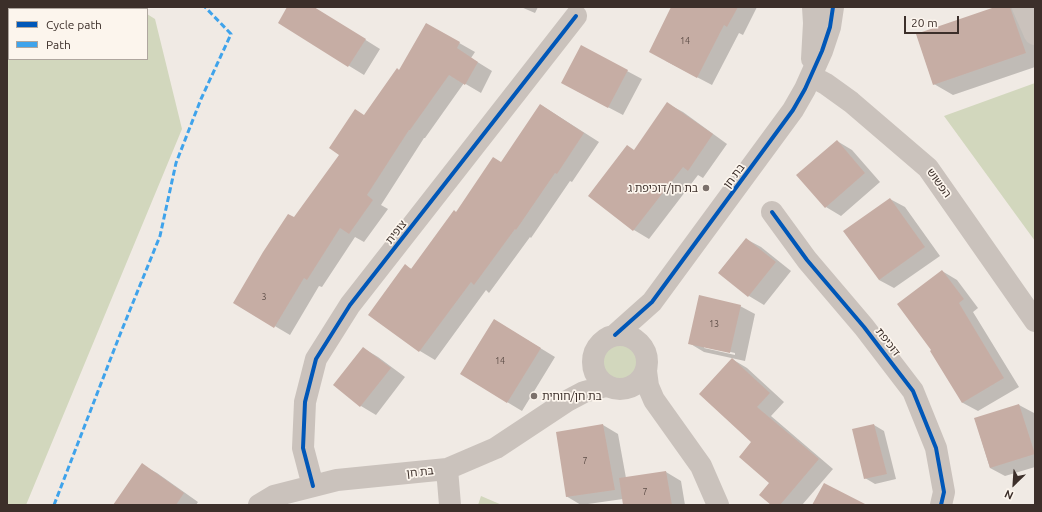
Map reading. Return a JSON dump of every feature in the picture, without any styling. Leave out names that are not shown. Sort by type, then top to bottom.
[{"type":"street","name":"בת חן","points":[[811,76],[814,23],[813,7]]},
{"type":"street","name":"בת חן","points":[[615,335],[652,302],[793,110],[805,89],[822,51],[830,27],[834,7]]},
{"type":"street","points":[[1023,7],[1035,34]]},
{"type":"street","name":"צופית","points":[[313,486],[302,448],[305,402],[316,359],[350,305],[576,16]]},
{"type":"street","name":"הפשוש","points":[[811,76],[826,84],[851,102],[928,168],[1035,321]]},
{"type":"street","points":[[793,110],[801,102],[822,98],[836,98],[851,102]]},
{"type":"street","name":"דוכיפת","points":[[772,212],[807,260],[864,327],[914,391],[936,448],[944,492],[941,505]]},
{"type":"street","name":"בת חן","points":[[642,344],[645,323],[652,302]]},
{"type":"street","points":[[616,387],[634,386],[642,379],[648,362],[646,352],[642,344],[634,338],[625,335],[615,335],[606,338],[599,344],[594,352],[594,371],[599,379],[616,387],[643,394],[654,400]]},
{"type":"street","name":"בת חן","points":[[567,400],[585,376],[593,362]]},
{"type":"street","points":[[646,371],[648,386],[654,400],[701,466],[718,505]]},
{"type":"street","name":"בת חן","points":[[259,505],[274,496],[337,480],[446,469],[496,448],[567,400],[584,392],[616,387]]},
{"type":"street","points":[[446,469],[450,505]]},
{"type":"green space","points":[[7,7],[138,7],[140,8],[8,8],[8,60],[148,60],[148,15],[155,19],[182,129],[26,505],[7,505]]},
{"type":"green space","points":[[1035,83],[1035,241],[944,116]]},
{"type":"green space","points":[[623,345],[632,350],[636,356],[636,370],[632,376],[623,381],[615,381],[606,376],[602,370],[601,359],[606,350],[612,346]]},
{"type":"green space","points":[[481,496],[502,505],[478,505]]},
{"type":"building","points":[[287,7],[314,7],[366,39],[348,67],[278,23]]},
{"type":"building","points":[[671,7],[738,7],[727,27],[724,25],[697,78],[649,52]]},
{"type":"building","points":[[995,7],[1010,7],[1026,53],[933,85],[916,34]]},
{"type":"building","points":[[426,23],[460,42],[457,48],[478,62],[465,85],[449,75],[409,130],[367,195],[373,200],[349,234],[340,228],[307,280],[304,278],[274,328],[233,303],[263,252],[288,214],[294,217],[339,155],[329,148],[355,109],[364,115],[397,68],[399,70]]},
{"type":"building","points":[[581,45],[628,70],[608,108],[561,83]]},
{"type":"building","points":[[667,102],[713,134],[688,171],[683,167],[633,231],[588,196],[627,145],[634,150]]},
{"type":"building","points":[[540,104],[584,133],[557,174],[555,173],[516,230],[515,229],[474,285],[471,282],[419,352],[368,315],[405,264],[411,269],[454,210],[456,212],[493,157],[501,162]]},
{"type":"building","points":[[837,140],[865,173],[825,208],[796,175]]},
{"type":"building","points":[[890,198],[925,247],[879,280],[843,231]]},
{"type":"building","points":[[746,238],[776,262],[748,297],[718,273]]},
{"type":"building","points":[[942,270],[964,299],[959,303],[1004,378],[962,403],[930,351],[931,350],[897,304]]},
{"type":"building","points":[[699,295],[741,305],[730,353],[688,344]]},
{"type":"building","points":[[494,319],[541,348],[507,403],[460,374]]},
{"type":"building","points":[[363,347],[391,368],[360,407],[333,385]]},
{"type":"building","points":[[732,358],[770,393],[757,407],[819,459],[780,505],[771,505],[759,495],[769,483],[739,457],[751,442],[699,394]]},
{"type":"building","points":[[1019,404],[1035,454],[990,468],[974,418]]},
{"type":"building","points":[[603,424],[615,490],[566,497],[556,432]]},
{"type":"building","points":[[874,424],[887,474],[864,479],[852,429]]},
{"type":"building","points":[[142,463],[184,493],[176,505],[113,505]]},
{"type":"building","points":[[666,471],[672,505],[623,505],[619,478]]},
{"type":"building","points":[[824,483],[867,505],[812,505]]},
{"type":"marked path","points":[[54,505],[160,236],[176,163],[201,99],[231,34],[205,7]]},
{"type":"cycle path","points":[[615,335],[652,302],[793,110],[805,89],[822,51],[830,27],[833,7]]},
{"type":"cycle path","points":[[313,486],[303,448],[305,402],[316,359],[350,305],[576,16]]},
{"type":"cycle path","points":[[772,212],[807,260],[864,327],[913,391],[936,448],[944,492],[941,505]]},
{"type":"place","name":"בת חן/דוכיפת ג","points":[[706,188]]},
{"type":"place","name":"בת חן/חוחית","points":[[534,396]]}]
